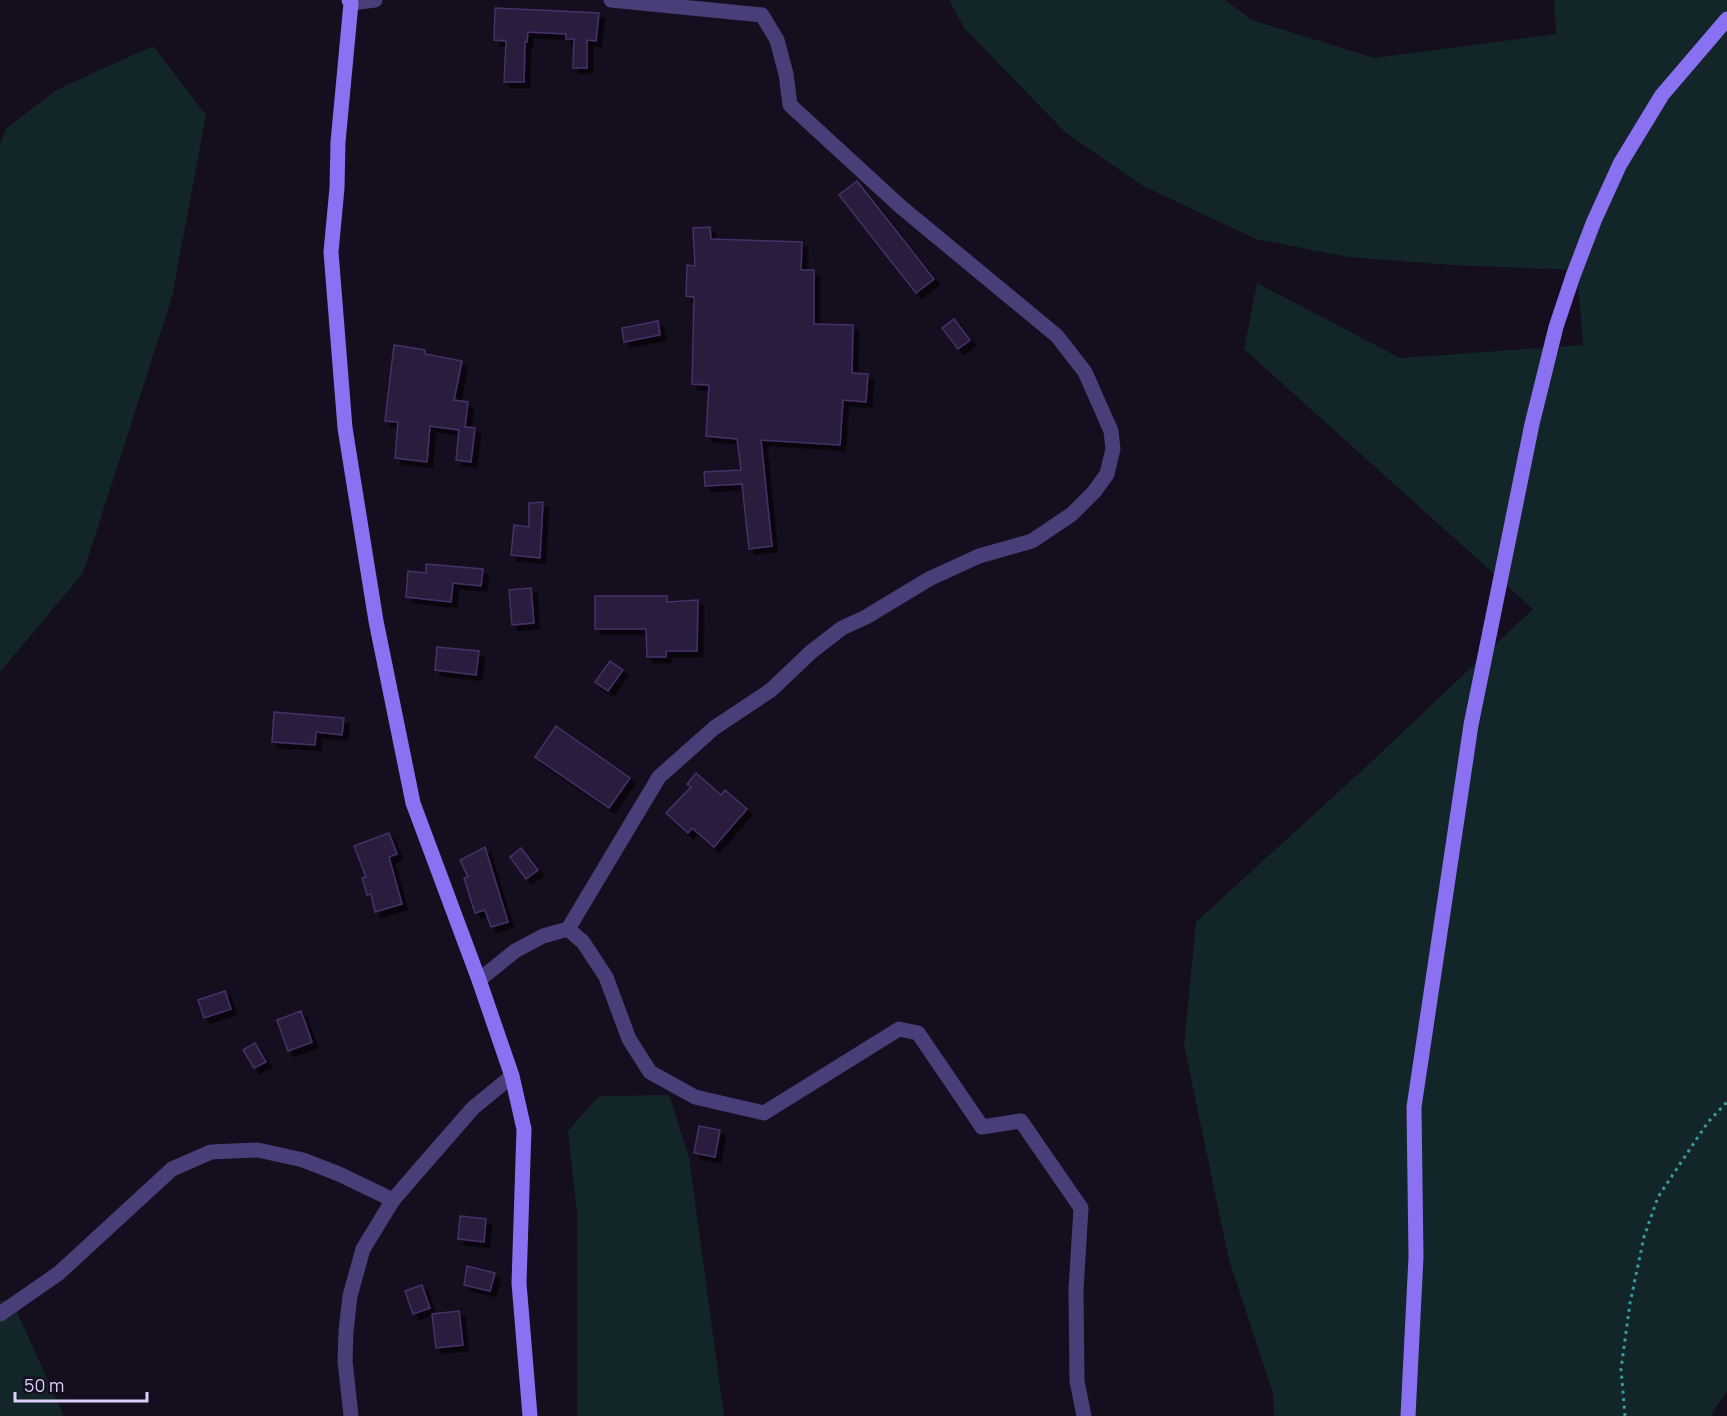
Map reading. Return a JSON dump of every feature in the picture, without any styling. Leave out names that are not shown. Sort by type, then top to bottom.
[{"type":"street","points":[[375,0],[350,1],[338,142],[337,188],[331,252],[345,428],[376,621],[413,803],[512,1076],[524,1129],[519,1283],[530,1416]]},
{"type":"street","points":[[479,980],[515,951],[543,936],[568,929],[659,777],[714,728],[771,690],[811,652],[842,628],[866,617],[928,579],[979,556],[1032,541],[1072,513],[1094,492],[1107,474],[1113,449],[1111,431],[1096,394],[1085,372],[1057,336],[901,207],[790,105],[786,74],[777,40],[762,15],[611,0]]},
{"type":"street","points":[[1408,1416],[1416,1257],[1414,1107],[1471,725],[1532,424],[1556,327],[1573,276],[1594,221],[1620,164],[1662,95],[1727,19]]},
{"type":"street","points":[[568,929],[583,942],[606,977],[629,1039],[650,1072],[695,1097],[764,1113],[899,1029],[918,1033],[982,1127],[1021,1121],[1081,1208],[1076,1290],[1077,1381],[1084,1416]]},
{"type":"street","points":[[351,1416],[345,1361],[346,1330],[350,1296],[363,1248],[393,1200],[473,1108],[512,1076]]},
{"type":"street","points":[[0,1314],[59,1273],[172,1169],[211,1152],[258,1150],[303,1160],[339,1174],[393,1200]]},
{"type":"path","points":[[1625,1416],[1622,1369],[1630,1303],[1644,1237],[1658,1197],[1708,1122],[1727,1102]]},
{"type":"green space","points":[[949,0],[1225,0],[1252,20],[1374,58],[1556,34],[1554,0],[1727,0],[1727,1392],[1713,1411],[1712,1416],[1274,1416],[1273,1393],[1229,1260],[1184,1045],[1196,922],[1369,764],[1533,609],[1244,349],[1257,283],[1400,358],[1583,345],[1577,270],[1452,265],[1348,257],[1256,239],[1143,186],[1066,133],[964,28]]},
{"type":"green space","points":[[153,46],[206,115],[172,297],[83,573],[0,672],[0,144],[6,129],[56,90]]},
{"type":"green space","points":[[669,1095],[689,1157],[724,1416],[577,1416],[577,1212],[568,1131],[599,1096]]},
{"type":"green space","points":[[11,1299],[64,1416],[0,1416],[0,1301]]},
{"type":"building","points":[[495,8],[599,13],[596,41],[587,40],[587,68],[573,68],[574,39],[566,39],[566,34],[528,32],[527,42],[525,42],[524,82],[504,82],[506,41],[494,40]]},
{"type":"building","points":[[857,181],[934,279],[916,293],[839,195]]},
{"type":"building","points":[[710,227],[711,239],[802,242],[801,270],[814,270],[814,324],[853,325],[852,373],[868,374],[866,402],[843,400],[840,445],[761,440],[772,546],[749,549],[742,484],[705,486],[704,472],[741,470],[737,439],[706,436],[709,385],[692,384],[694,297],[686,296],[687,265],[695,266],[693,228]]},
{"type":"building","points":[[954,319],[970,340],[958,349],[942,328]]},
{"type":"building","points":[[658,321],[660,335],[624,342],[622,328]]},
{"type":"building","points":[[394,345],[425,350],[425,354],[462,361],[454,400],[468,402],[465,427],[475,428],[471,462],[456,460],[459,430],[430,426],[427,462],[395,458],[398,422],[385,421]]},
{"type":"building","points":[[543,502],[540,558],[511,555],[514,525],[529,527],[529,503]]},
{"type":"building","points":[[426,564],[483,569],[481,586],[453,583],[451,602],[406,597],[408,571],[426,573]]},
{"type":"building","points":[[531,588],[534,623],[512,625],[509,590]]},
{"type":"building","points":[[595,596],[667,596],[667,602],[698,600],[697,651],[666,651],[666,657],[647,657],[646,629],[595,629]]},
{"type":"building","points":[[437,647],[479,651],[476,675],[435,670]]},
{"type":"building","points":[[610,661],[623,670],[608,691],[595,682]]},
{"type":"building","points":[[274,712],[344,718],[342,735],[316,732],[315,745],[272,742]]},
{"type":"building","points":[[556,726],[630,778],[609,808],[535,757]]},
{"type":"building","points":[[696,773],[721,795],[725,790],[747,809],[714,847],[692,828],[688,833],[666,813],[691,787],[687,784]]},
{"type":"building","points":[[389,833],[397,854],[389,857],[402,904],[375,912],[371,894],[367,895],[362,878],[366,877],[354,846]]},
{"type":"building","points":[[485,847],[508,922],[491,927],[485,910],[475,913],[464,878],[468,877],[460,860]]},
{"type":"building","points":[[521,848],[538,870],[526,879],[510,857]]},
{"type":"building","points":[[225,991],[231,1009],[204,1018],[198,1000]]},
{"type":"building","points":[[301,1011],[312,1042],[288,1051],[277,1020]]},
{"type":"building","points":[[255,1043],[266,1062],[254,1068],[243,1050]]},
{"type":"building","points":[[699,1126],[720,1130],[715,1157],[694,1153]]},
{"type":"building","points":[[460,1216],[486,1219],[484,1242],[458,1239]]},
{"type":"building","points":[[467,1266],[495,1273],[490,1291],[464,1285]]},
{"type":"building","points":[[422,1285],[430,1308],[413,1314],[405,1291]]},
{"type":"building","points":[[459,1311],[463,1345],[436,1348],[432,1314]]}]
